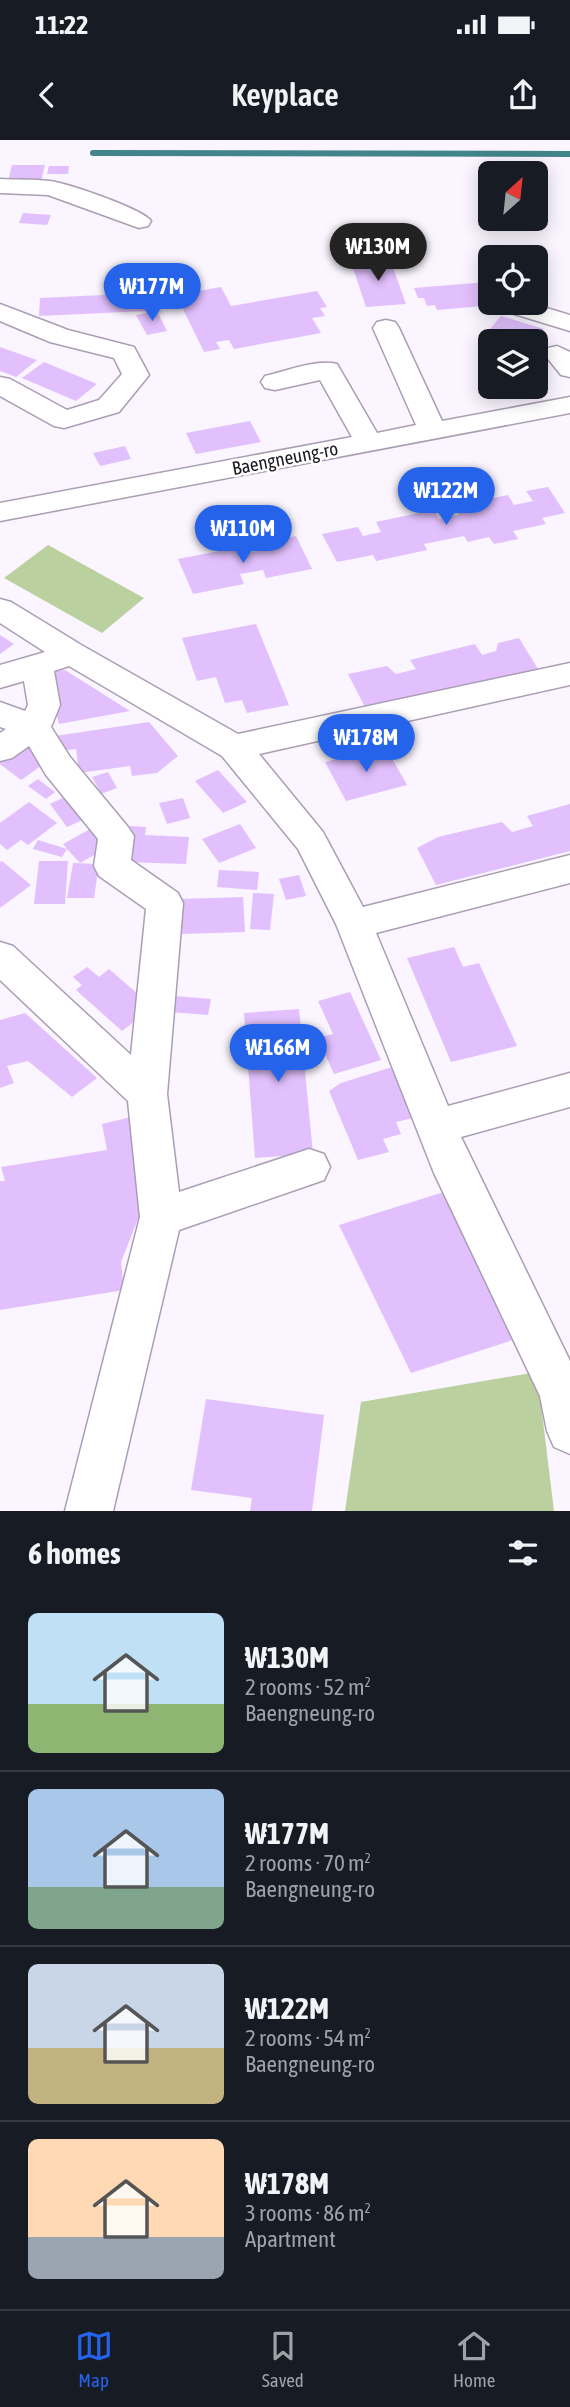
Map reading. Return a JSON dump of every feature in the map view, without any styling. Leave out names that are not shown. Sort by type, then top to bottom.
[{"type":"street","points":[[0,186],[51,188],[139,221]]},
{"type":"street","points":[[0,312],[59,336],[125,353],[136,375],[109,406],[64,420],[0,385]]},
{"type":"street","points":[[543,315],[570,323]]},
{"type":"street","points":[[386,328],[433,431]]},
{"type":"street","points":[[275,382],[328,370],[369,443]]},
{"type":"street","name":"Baengneung-ro","points":[[0,512],[570,405]]},
{"type":"street","points":[[0,609],[72,654],[234,747],[311,841],[354,924],[455,1173],[567,1407]]},
{"type":"street","points":[[0,677],[72,654]]},
{"type":"street","points":[[0,749],[34,727],[44,705],[37,666]]},
{"type":"street","points":[[234,747],[570,674]]},
{"type":"street","points":[[0,714],[34,727],[58,765],[116,836],[112,866],[165,903],[147,1094],[161,1217],[89,1511]]},
{"type":"street","points":[[354,924],[570,869]]},
{"type":"street","points":[[0,957],[147,1094]]},
{"type":"street","points":[[438,1126],[570,1090]]},
{"type":"street","points":[[161,1217],[309,1167]]},
{"type":"green space","points":[[48,545],[144,598],[102,633],[4,578]]},
{"type":"green space","points":[[537,1372],[554,1511],[345,1511],[361,1402]]},
{"type":"building","points":[[12,165],[45,165],[41,181],[8,181]]},
{"type":"building","points":[[49,166],[69,166],[68,174],[47,174]]},
{"type":"building","points":[[23,213],[51,215],[47,225],[19,223]]},
{"type":"building","points":[[390,259],[406,304],[366,307],[351,262]]},
{"type":"building","points":[[478,283],[478,307],[437,310],[435,305],[427,306],[424,298],[418,298],[414,288]]},
{"type":"building","points":[[221,287],[231,306],[317,291],[327,307],[320,308],[325,316],[312,318],[321,333],[234,349],[229,340],[216,342],[220,349],[204,352],[176,295]]},
{"type":"building","points":[[144,293],[146,311],[39,316],[40,298]]},
{"type":"building","points":[[157,311],[167,331],[147,335],[136,315]]},
{"type":"building","points":[[501,316],[544,329],[490,329]]},
{"type":"building","points":[[0,347],[37,360],[16,377],[0,371]]},
{"type":"building","points":[[44,362],[97,384],[76,401],[22,378]]},
{"type":"building","points":[[250,421],[261,442],[196,454],[186,433]]},
{"type":"building","points":[[125,446],[131,459],[100,466],[93,453]]},
{"type":"building","points":[[548,487],[565,513],[542,518],[546,524],[513,531],[518,539],[494,544],[489,537],[468,542],[464,536],[424,544],[427,550],[376,561],[373,555],[337,562],[322,534],[358,527],[363,536],[381,532],[376,522],[433,510],[439,519],[459,515],[454,506],[508,495],[514,505],[533,501],[526,491]]},
{"type":"building","points":[[296,536],[312,569],[266,578],[263,570],[240,574],[244,584],[193,594],[178,559],[235,548],[238,555],[262,550],[259,544]]},
{"type":"building","points":[[256,624],[289,705],[247,713],[242,700],[225,703],[216,677],[197,681],[182,638]]},
{"type":"building","points":[[0,635],[14,644],[0,654]]},
{"type":"building","points":[[519,638],[538,669],[366,709],[348,674],[387,666],[396,674],[416,669],[410,660],[475,644],[482,655],[496,651],[498,643]]},
{"type":"building","points":[[65,670],[130,711],[59,724],[46,673]]},
{"type":"building","points":[[149,722],[178,756],[157,773],[132,776],[130,766],[79,773],[76,749],[59,751],[55,736]]},
{"type":"building","points":[[27,741],[51,759],[21,780],[0,764],[0,760]]},
{"type":"building","points":[[385,746],[407,785],[346,801],[325,762]]},
{"type":"building","points":[[218,770],[247,802],[223,813],[195,781]]},
{"type":"building","points":[[108,772],[117,788],[101,794],[92,777]]},
{"type":"building","points":[[38,779],[55,792],[46,799],[28,786]]},
{"type":"building","points":[[70,794],[87,818],[67,827],[50,804]]},
{"type":"building","points":[[183,798],[190,818],[167,824],[159,803]]},
{"type":"building","points":[[29,802],[57,823],[28,845],[21,840],[7,850],[0,844],[0,823]]},
{"type":"building","points":[[570,804],[570,851],[436,885],[417,848],[438,837],[502,822],[512,832],[533,826],[527,816]]},
{"type":"building","points":[[240,824],[256,848],[219,863],[202,839]]},
{"type":"building","points":[[130,826],[146,827],[145,835],[189,837],[186,864],[124,862]]},
{"type":"building","points":[[92,828],[110,846],[80,863],[63,844]]},
{"type":"building","points":[[38,840],[67,849],[62,857],[33,849]]},
{"type":"building","points":[[39,861],[68,861],[65,904],[34,904]]},
{"type":"building","points":[[0,862],[31,885],[0,908]]},
{"type":"building","points":[[73,863],[99,864],[94,898],[67,898]]},
{"type":"building","points":[[219,870],[259,872],[257,890],[217,887]]},
{"type":"building","points":[[299,875],[306,896],[286,900],[279,879]]},
{"type":"building","points":[[253,893],[274,894],[270,930],[250,929]]},
{"type":"building","points":[[243,897],[245,932],[182,934],[181,899]]},
{"type":"building","points":[[454,947],[463,967],[479,963],[517,1046],[451,1062],[407,958]]},
{"type":"building","points":[[87,967],[99,977],[109,969],[153,1007],[122,1031],[76,990],[82,985],[73,977]]},
{"type":"building","points":[[350,992],[381,1060],[334,1074],[318,1038],[333,1034],[318,1001]]},
{"type":"building","points":[[174,996],[211,999],[208,1015],[170,1012]]},
{"type":"building","points":[[299,1009],[313,1154],[255,1158],[244,1013]]},
{"type":"building","points":[[25,1013],[97,1078],[72,1097],[28,1061],[7,1066],[14,1083],[0,1088],[0,1020]]},
{"type":"building","points":[[392,1067],[413,1118],[396,1122],[401,1134],[383,1139],[389,1152],[358,1160],[329,1091],[341,1083]]},
{"type":"building","points":[[131,1117],[146,1199],[121,1262],[124,1290],[0,1310],[0,1181],[5,1181],[1,1167],[107,1150],[102,1124]]},
{"type":"building","points":[[447,1191],[519,1338],[411,1373],[339,1225]]},
{"type":"building","points":[[206,1399],[324,1415],[312,1511],[250,1511],[252,1498],[191,1490]]},
{"type":"waterway","points":[[93,153],[570,154]]}]
